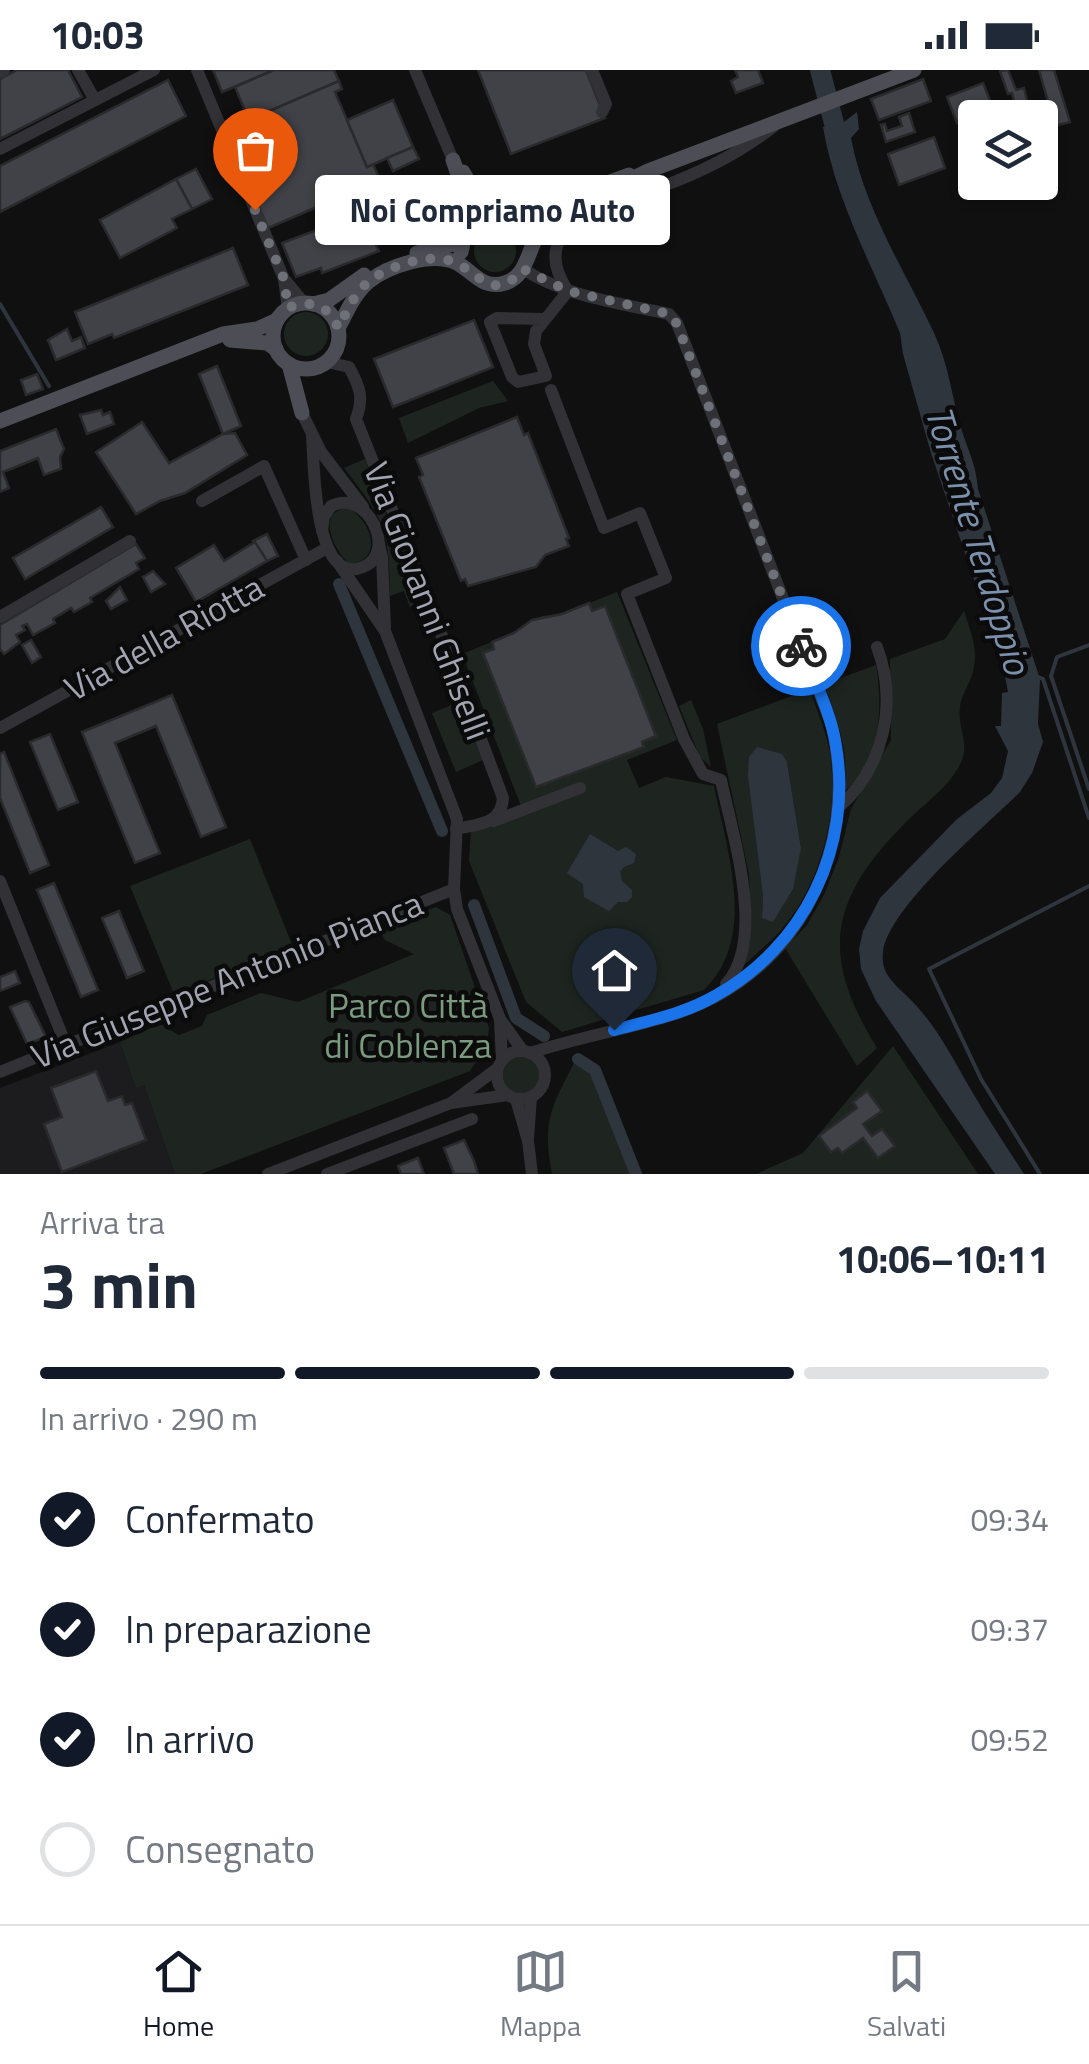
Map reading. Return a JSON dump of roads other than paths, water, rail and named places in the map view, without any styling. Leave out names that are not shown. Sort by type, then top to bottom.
[{"type":"main road","points":[[302,413],[312,374],[337,348],[338,328],[355,296],[370,280],[428,259],[456,262],[480,282],[508,282],[523,269],[534,236],[548,221],[648,171],[914,70]]},
{"type":"main road","points":[[453,160],[486,212],[518,226],[528,251]]},
{"type":"main road","points":[[453,160],[468,205],[461,256],[466,270]]},
{"type":"main road","points":[[518,226],[548,205],[616,178],[648,171]]},
{"type":"main road","points":[[0,421],[223,334],[257,329],[296,309],[330,300],[372,270],[466,236],[482,220],[494,218]]},
{"type":"main road","points":[[296,309],[330,312],[338,328]]},
{"type":"main road","points":[[276,350],[274,340],[296,309]]},
{"type":"main road","points":[[197,345],[234,340],[267,343],[289,364],[299,368],[323,364]]},
{"type":"main road","points":[[289,364],[302,413]]},
{"type":"street","points":[[78,70],[95,100]]},
{"type":"street","points":[[0,149],[154,70]]},
{"type":"street","points":[[197,70],[296,309]]},
{"type":"street","points":[[415,70],[453,160]]},
{"type":"street","points":[[592,70],[606,104],[602,112]]},
{"type":"street","points":[[568,291],[558,277],[555,253],[566,231],[578,221],[705,168],[753,142],[780,121]]},
{"type":"street","points":[[268,1174],[451,1103],[508,1055],[679,1012],[714,997],[751,972],[794,930],[817,890],[831,853],[838,808],[837,748],[832,726],[677,324],[669,314],[568,291],[523,269]]},
{"type":"street","points":[[568,291],[543,319],[534,344],[604,528],[640,514],[666,578],[628,594],[684,738],[703,774],[721,780],[745,910],[742,950],[734,975],[714,997]]},
{"type":"street","points":[[543,319],[497,318],[490,326],[512,377],[518,382],[549,383]]},
{"type":"street","name":"Via Giovanni Ghiselli","points":[[323,364],[349,367],[356,380],[363,400],[356,419],[503,798],[501,812],[494,821]]},
{"type":"street","points":[[302,413],[335,472],[374,523],[382,556],[385,631]]},
{"type":"street","points":[[312,436],[318,515],[327,548],[385,631],[456,819],[454,888],[458,909],[500,1019],[544,1067]]},
{"type":"street","points":[[202,501],[264,466],[306,560]]},
{"type":"street","points":[[322,531],[326,511],[338,502],[351,502],[364,510]]},
{"type":"street","points":[[0,618],[130,541]]},
{"type":"street","points":[[338,561],[350,569],[364,567],[375,556],[378,542]]},
{"type":"street","name":"Via della Riotta","points":[[0,728],[327,548]]},
{"type":"street","points":[[838,808],[865,777],[882,740],[887,712],[886,682],[877,647]]},
{"type":"street","points":[[456,830],[494,821],[580,788]]},
{"type":"street","points":[[0,881],[66,1045]]},
{"type":"street","name":"Via Giuseppe Antonio Pianca","points":[[0,1072],[454,888]]},
{"type":"street","points":[[500,1019],[498,1083],[512,1097],[528,1141]]},
{"type":"street","points":[[451,1103],[492,1095],[531,1097],[543,1086],[544,1067],[563,1042]]},
{"type":"street","points":[[531,1097],[528,1141],[532,1174]]},
{"type":"street","points":[[318,1154],[326,1174],[472,1119]]},
{"type":"street","points":[[370,1134],[378,1155]]},
{"type":"water","points":[[857,112],[859,129],[851,138],[865,189],[940,347],[978,489],[1040,679],[1038,724],[1043,742],[1020,792],[941,868],[902,913],[883,952],[884,968],[937,1033],[1024,1174],[995,1174],[876,1001],[861,969],[859,949],[863,931],[880,898],[1002,778],[1008,751],[995,726],[1001,726],[1002,693],[1008,692],[1003,665],[931,453],[900,333],[845,206],[829,154],[823,127],[844,122]]},
{"type":"water","points":[[757,747],[782,754],[787,762],[801,848],[793,889],[773,922],[762,918],[763,895],[748,776],[749,757]]},
{"type":"water","points":[[590,834],[618,851],[626,847],[636,854],[634,863],[620,872],[622,881],[632,890],[632,897],[627,902],[618,902],[609,911],[584,897],[583,884],[567,873]]},
{"type":"waterway","name":"Torrente Terdoppio","points":[[820,70],[841,150]]},
{"type":"waterway","points":[[0,304],[49,386]]},
{"type":"waterway","points":[[339,584],[442,831]]},
{"type":"waterway","points":[[1089,645],[1057,657],[1051,676],[1089,789]]},
{"type":"waterway","points":[[1036,676],[1043,679],[1089,818]]},
{"type":"waterway","points":[[1040,1174],[981,1079],[929,969],[1089,886]]},
{"type":"waterway","points":[[474,905],[516,1018],[544,1036]]},
{"type":"waterway","points":[[578,1059],[595,1070],[636,1174]]},
{"type":"place","name":"Noi Compriamo Auto","points":[[255,210]]},
{"type":"park label","name":"Parco Città di Coblenza","points":[[408,1026]]}]
